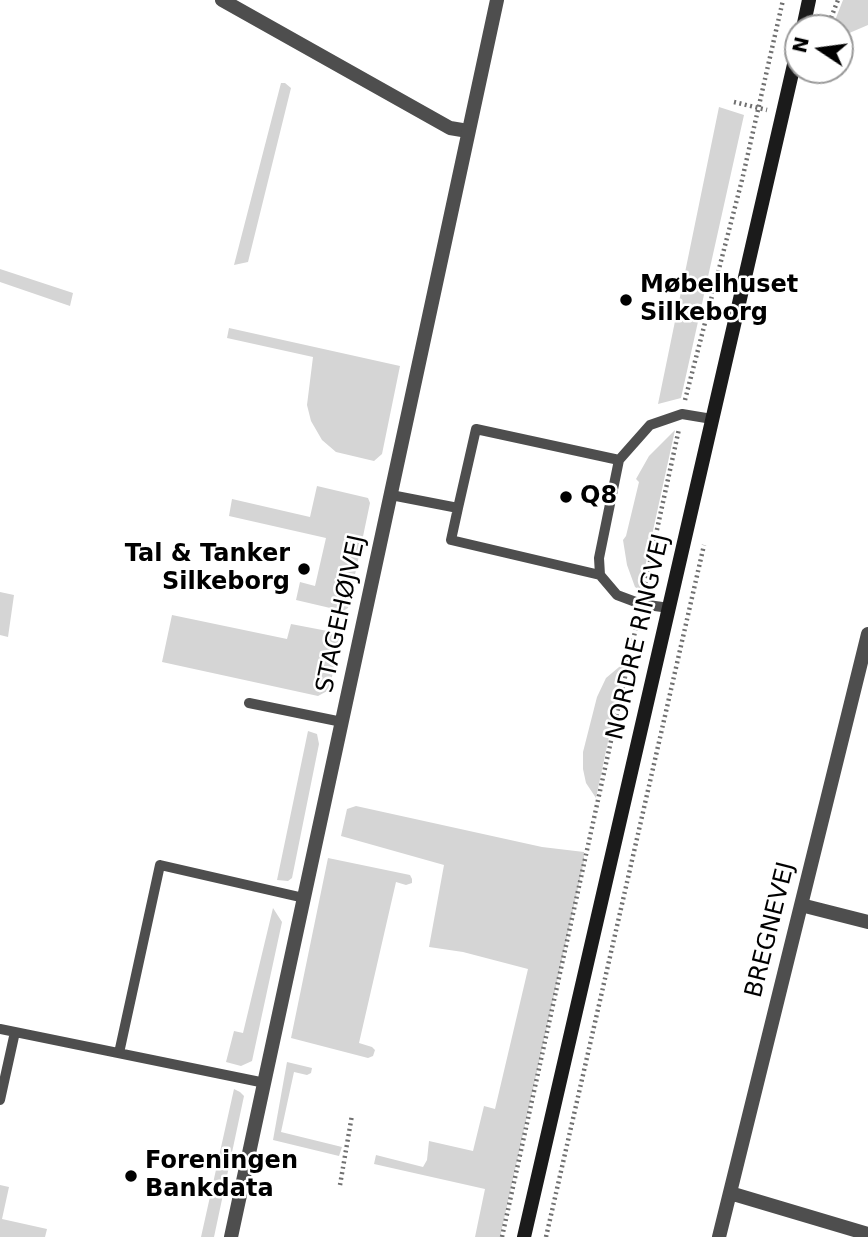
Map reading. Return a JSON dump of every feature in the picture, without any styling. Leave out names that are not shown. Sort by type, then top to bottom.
[{"type":"main road","name":"NORDRE RINGVEJ","points":[[524,1237],[789,84]]},
{"type":"street","points":[[222,0],[450,128],[468,131]]},
{"type":"street","name":"STAGEHØJVEJ","points":[[231,1237],[497,0]]},
{"type":"street","name":"BREGNEVEJ","points":[[719,1237],[868,634]]},
{"type":"street","points":[[801,905],[868,922]]},
{"type":"street","points":[[730,1193],[868,1234]]},
{"type":"lane","points":[[669,608],[641,604],[617,595],[600,575],[598,558],[619,460],[650,425],[682,414],[712,419]]},
{"type":"lane","points":[[600,575],[451,540],[476,429],[619,460]]},
{"type":"lane","points":[[391,495],[458,508]]},
{"type":"lane","points":[[249,703],[342,722]]},
{"type":"lane","points":[[119,1053],[160,865],[304,898]]},
{"type":"lane","points":[[0,1029],[265,1083]]},
{"type":"lane","points":[[0,1100],[15,1032]]},
{"type":"path","points":[[734,102],[782,114]]},
{"type":"path","points":[[546,1237],[704,545]]},
{"type":"path","points":[[340,1185],[352,1115]]},
{"type":"shaded area","points":[[843,0],[868,0],[868,25],[854,31],[854,14],[838,14]]},
{"type":"shaded area","points":[[281,83],[291,88],[248,262],[234,265]]},
{"type":"shaded area","points":[[719,107],[744,115],[681,398],[658,404]]},
{"type":"shaded area","points":[[0,269],[73,293],[70,306],[0,282]]},
{"type":"shaded area","points":[[229,328],[400,366],[382,454],[374,461],[336,452],[322,440],[311,421],[307,405],[313,357],[227,338]]},
{"type":"shaded area","points":[[675,430],[640,590],[635,587],[627,565],[623,540],[639,482],[636,479],[649,456]]},
{"type":"shaded area","points":[[317,486],[368,498],[370,503],[348,608],[343,611],[296,600],[300,582],[315,586],[326,538],[229,516],[232,499],[310,517]]},
{"type":"shaded area","points":[[0,592],[14,595],[8,637],[0,635]]},
{"type":"shaded area","points":[[172,615],[287,639],[291,624],[338,633],[341,637],[329,690],[318,696],[162,662]]},
{"type":"shaded area","points":[[625,662],[596,798],[586,783],[583,752],[597,697],[606,678]]},
{"type":"shaded area","points":[[308,731],[317,734],[319,744],[292,878],[288,881],[277,880]]},
{"type":"shaded area","points":[[356,806],[542,847],[584,852],[500,1237],[475,1237],[485,1189],[374,1164],[376,1155],[423,1167],[427,1160],[429,1141],[473,1151],[484,1106],[495,1109],[528,969],[463,952],[429,947],[444,865],[341,836],[347,809]]},
{"type":"shaded area","points":[[328,858],[410,875],[412,879],[412,883],[406,885],[396,882],[359,1043],[375,1050],[373,1056],[368,1058],[291,1038]]},
{"type":"shaded area","points":[[273,908],[282,922],[252,1061],[241,1066],[226,1062],[234,1031],[243,1033]]},
{"type":"shaded area","points":[[287,1062],[312,1068],[307,1075],[294,1072],[281,1132],[342,1147],[339,1156],[273,1140]]},
{"type":"shaded area","points":[[234,1089],[244,1096],[214,1237],[201,1237]]},
{"type":"shaded area","points":[[0,1185],[9,1187],[2,1219],[47,1229],[45,1237],[0,1237]]},
{"type":"place","name":"Møbelhuset Silkeborg","points":[[626,300]]},
{"type":"place","name":"Q8","points":[[566,497]]},
{"type":"place","name":"Tal & Tanker Silkeborg","points":[[304,569]]},
{"type":"place","name":"Foreningen Bankdata","points":[[131,1176]]}]
